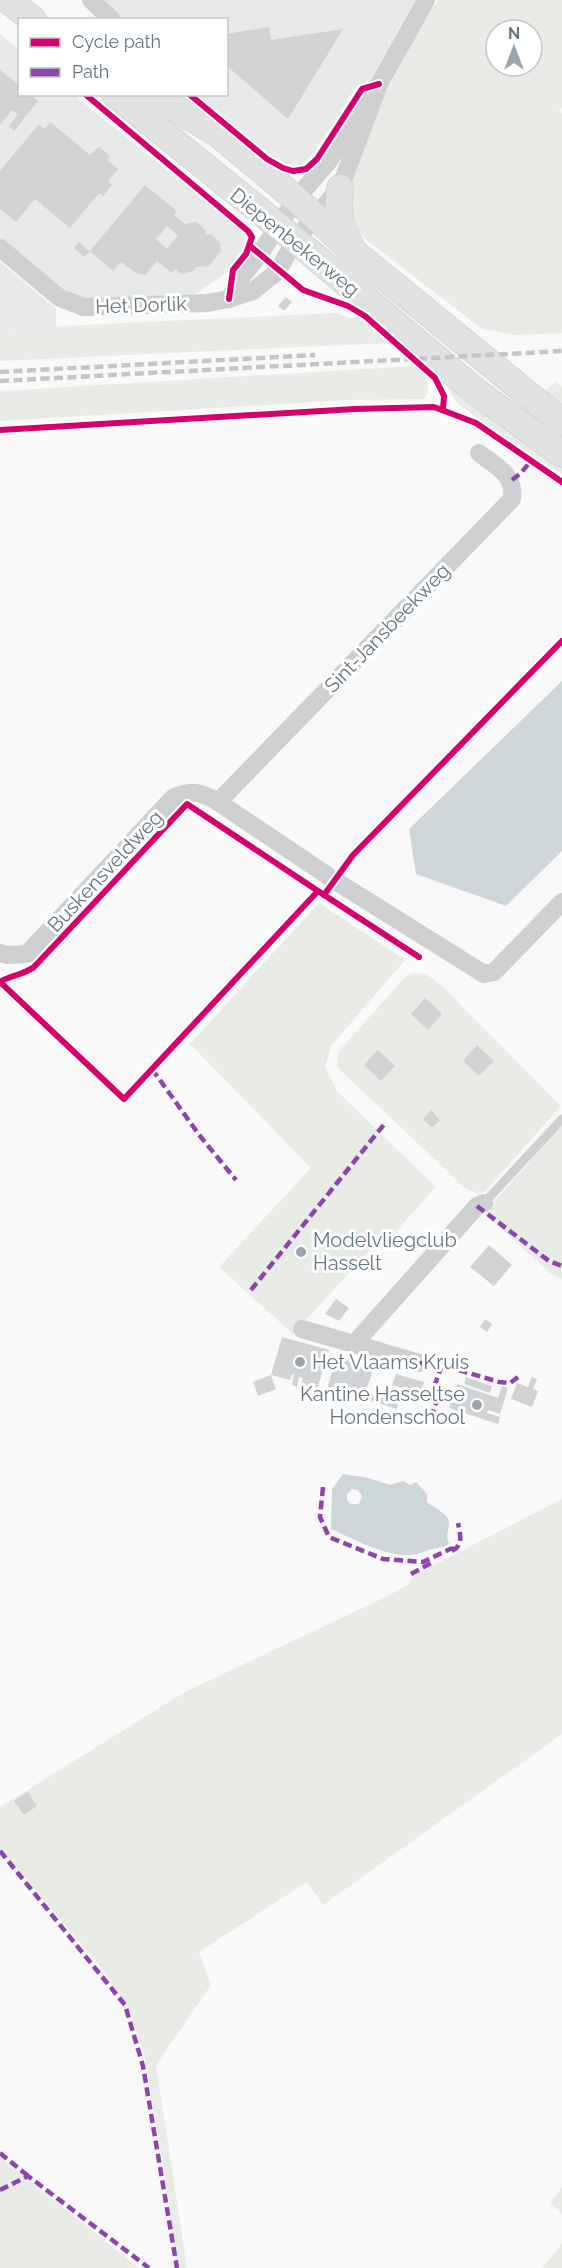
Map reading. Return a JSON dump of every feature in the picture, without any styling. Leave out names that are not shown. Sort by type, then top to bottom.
[{"type":"main road","points":[[8,0],[30,18]]},
{"type":"main road","name":"Diepenbekerweg","points":[[117,96],[478,393],[562,454]]},
{"type":"main road","name":"Diepenbekerweg","points":[[156,96],[217,133],[356,254],[562,422]]},
{"type":"main road","points":[[340,188],[338,204],[340,227],[356,254]]},
{"type":"street","points":[[92,0],[110,18]]},
{"type":"street","points":[[305,208],[328,162],[379,84],[426,0]]},
{"type":"street","points":[[305,208],[340,188],[379,84]]},
{"type":"street","name":"Het Dorlik","points":[[229,299],[243,275],[259,255],[286,233],[305,208]]},
{"type":"street","name":"Het Dorlik","points":[[0,248],[60,298],[84,307],[207,303],[253,291],[269,280],[278,271],[286,233],[305,208]]},
{"type":"street","name":"Sint-Jansbeekweg","points":[[218,802],[512,499],[514,488],[512,480],[479,453]]},
{"type":"street","name":"Buskensveldweg","points":[[0,953],[27,954],[173,798],[184,793],[201,792],[218,802],[333,880],[484,974],[494,972],[562,902]]},
{"type":"street","points":[[354,1344],[480,1204]]},
{"type":"street","points":[[302,1329],[419,1363]]},
{"type":"lane","points":[[480,1204],[562,1119]]},
{"type":"shaded area","points":[[97,0],[415,0],[369,82],[356,87],[313,154],[301,165],[287,164],[271,155],[197,96],[228,96],[228,18],[117,18]]},
{"type":"shaded area","points":[[438,0],[562,0],[562,108],[559,109],[562,114],[562,333],[516,335],[482,329],[368,241],[347,219],[348,191],[384,95],[421,26]]},
{"type":"shaded area","points":[[0,34],[18,49],[18,96],[75,96],[241,230],[246,239],[226,273],[194,295],[94,299],[75,298],[0,238]]},
{"type":"shaded area","points":[[0,262],[56,309],[56,327],[0,329]]},
{"type":"shaded area","points":[[336,313],[353,319],[357,316],[388,343],[0,361],[0,329]]},
{"type":"shaded area","points":[[415,366],[427,376],[428,393],[424,399],[347,400],[0,421],[0,391]]},
{"type":"shaded area","points":[[442,379],[562,460],[562,474],[458,404]]},
{"type":"shaded area","points":[[555,382],[562,387],[562,410],[541,396]]},
{"type":"shaded area","points":[[562,681],[562,851],[506,906],[416,874],[409,829]]},
{"type":"shaded area","points":[[319,903],[405,960],[331,1046],[325,1067],[337,1091],[436,1187],[390,1238],[383,1236],[293,1334],[219,1267],[310,1167],[190,1044]]},
{"type":"shaded area","points":[[426,974],[441,985],[561,1106],[485,1191],[478,1194],[465,1188],[337,1067],[338,1052],[407,975]]},
{"type":"shaded area","points":[[562,1125],[562,1279],[551,1274],[484,1213]]},
{"type":"shaded area","points":[[343,1474],[369,1478],[390,1485],[403,1481],[410,1485],[416,1482],[427,1494],[427,1502],[449,1520],[447,1535],[449,1544],[402,1555],[365,1545],[331,1529],[332,1489]],"holes":[[[352,1489],[358,1490],[362,1496],[359,1504],[351,1504],[347,1500],[347,1494]]]},
{"type":"shaded area","points":[[562,1499],[562,1734],[323,1905],[307,1882],[199,1952],[211,1985],[156,2065],[187,2268],[177,2268],[166,2182],[144,2053],[128,2007],[100,1966],[0,1848],[0,1807],[185,1692],[390,1595],[409,1584],[413,1576]]},
{"type":"shaded area","points":[[0,2157],[139,2268],[0,2268]]},
{"type":"shaded area","points":[[562,2187],[562,2214],[550,2203]]},
{"type":"shaded area","points":[[562,2243],[562,2268],[543,2268]]},
{"type":"building","points":[[269,27],[271,40],[343,29],[288,119],[228,67],[228,34]]},
{"type":"building","points":[[0,70],[18,84],[18,96],[32,96],[38,101],[14,131],[9,126],[18,114],[12,110],[0,125]]},
{"type":"building","points":[[50,122],[90,155],[99,147],[110,156],[107,160],[118,169],[108,181],[112,185],[103,196],[99,193],[70,228],[35,199],[16,222],[0,209],[0,171],[39,124],[45,129]]},
{"type":"building","points":[[145,185],[177,211],[174,215],[185,224],[196,222],[206,230],[206,235],[211,234],[220,243],[221,251],[209,266],[196,267],[193,271],[181,274],[175,269],[172,273],[157,261],[145,275],[136,273],[121,262],[113,271],[90,251]],"holes":[[[167,226],[178,235],[167,249],[156,239]]]},
{"type":"building","points":[[79,242],[90,252],[84,257],[74,248]]},
{"type":"building","points":[[286,297],[292,302],[284,311],[278,306]]},
{"type":"building","points":[[425,998],[442,1014],[428,1030],[411,1014]]},
{"type":"building","points":[[477,1045],[494,1061],[479,1076],[463,1061]]},
{"type":"building","points":[[378,1050],[395,1066],[381,1081],[364,1065]]},
{"type":"building","points":[[431,1110],[440,1120],[432,1128],[423,1119]]},
{"type":"building","points":[[489,1245],[512,1265],[494,1286],[470,1267]]},
{"type":"building","name":"Modelvliegclub Hasselt","points":[[336,1299],[349,1308],[339,1321],[325,1314]]},
{"type":"building","points":[[485,1319],[492,1324],[487,1332],[480,1327]]},
{"type":"building","name":"Het Vlaams Kruis","points":[[282,1337],[329,1350],[317,1390],[301,1386],[303,1378],[299,1377],[297,1387],[292,1385],[294,1375],[292,1374],[290,1380],[271,1375]]},
{"type":"building","points":[[336,1357],[374,1367],[362,1402],[326,1393]]},
{"type":"building","points":[[396,1374],[424,1382],[419,1397],[405,1393],[406,1389],[392,1385]]},
{"type":"building","points":[[271,1375],[276,1389],[258,1396],[253,1382]]},
{"type":"building","points":[[466,1377],[492,1386],[490,1393],[464,1384]]},
{"type":"building","points":[[532,1377],[537,1379],[533,1389],[538,1391],[532,1407],[511,1399],[517,1383],[528,1387]]},
{"type":"building","name":"Kantine Hasseltse Hondenschool","points":[[457,1384],[498,1398],[502,1386],[508,1388],[500,1414],[488,1410],[487,1413],[500,1417],[498,1424],[449,1408]]},
{"type":"building","points":[[369,1394],[398,1403],[397,1409],[368,1400]]},
{"type":"building","points":[[28,1792],[37,1806],[24,1815],[14,1801]]},
{"type":"railway","points":[[0,381],[562,351]]},
{"type":"railway","points":[[0,372],[315,355]]},
{"type":"marked path","points":[[512,480],[530,462]]},
{"type":"marked path","points":[[152,1069],[200,1136],[236,1180]]},
{"type":"marked path","points":[[251,1290],[386,1122]]},
{"type":"marked path","points":[[477,1206],[549,1261],[562,1266]]},
{"type":"marked path","points":[[419,1363],[442,1365],[499,1382],[510,1383],[521,1375]]},
{"type":"marked path","points":[[442,1365],[431,1395],[451,1401]]},
{"type":"marked path","points":[[431,1418],[438,1397]]},
{"type":"marked path","points":[[323,1487],[320,1517],[329,1537],[383,1559],[423,1562],[457,1548]]},
{"type":"marked path","points":[[452,1551],[460,1542],[458,1523]]},
{"type":"marked path","points":[[411,1574],[431,1563]]},
{"type":"marked path","points":[[0,1851],[125,2005],[143,2066],[177,2268]]},
{"type":"marked path","points":[[0,2153],[28,2176]]},
{"type":"marked path","points":[[0,2190],[28,2176],[149,2268]]},
{"type":"cycle path","points":[[191,96],[267,159],[293,171],[306,169],[317,159],[362,89],[379,84]]},
{"type":"cycle path","points":[[87,96],[248,231],[252,237],[246,254],[233,270],[229,299]]},
{"type":"cycle path","points":[[250,246],[303,290],[348,306],[365,316],[435,378],[444,396],[443,409]]},
{"type":"cycle path","points":[[0,430],[355,409],[434,407],[476,423],[562,482]]},
{"type":"cycle path","points":[[318,891],[187,804],[34,967],[0,982],[124,1099],[318,891],[324,895],[353,855],[562,641]]},
{"type":"cycle path","points":[[324,895],[419,957]]},
{"type":"place","name":"Modelvliegclub Hasselt","points":[[301,1252]]},
{"type":"place","name":"Het Vlaams Kruis","points":[[300,1362]]},
{"type":"place","name":"Kantine Hasseltse Hondenschool","points":[[477,1405]]}]
